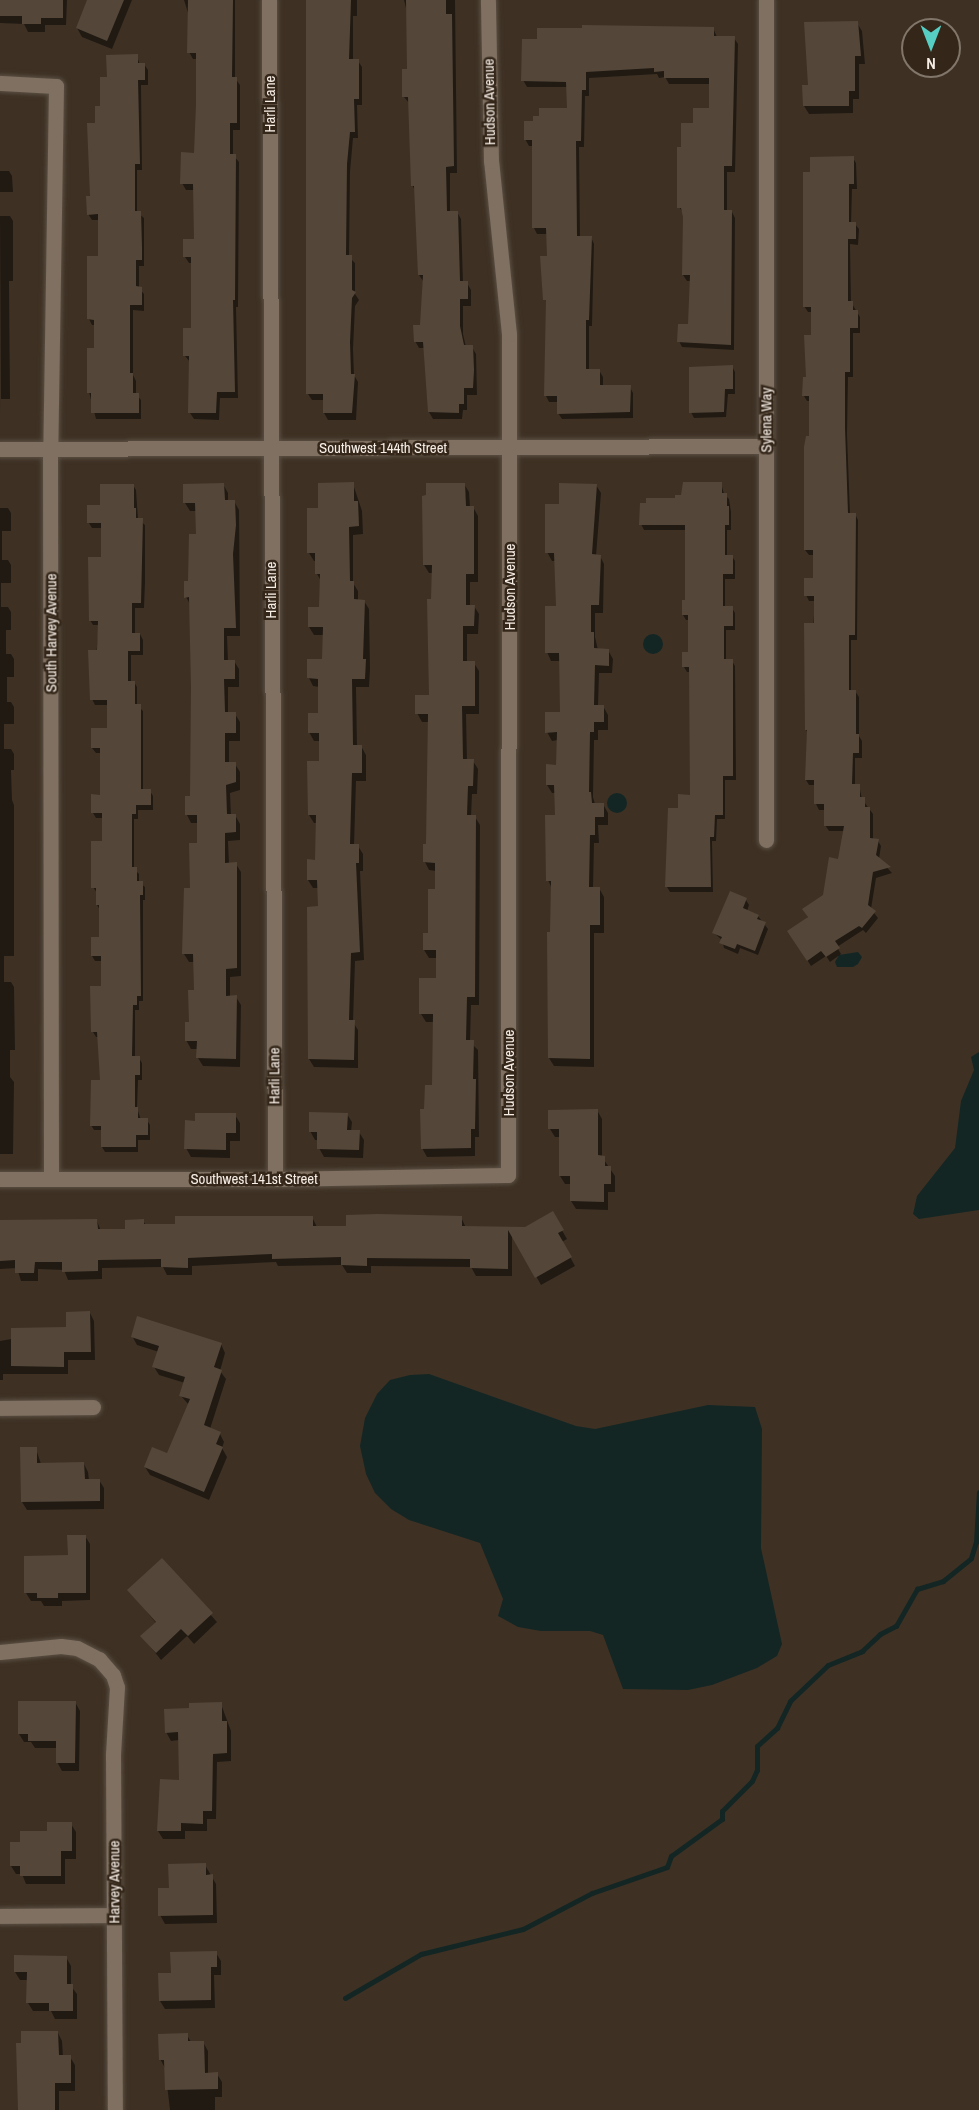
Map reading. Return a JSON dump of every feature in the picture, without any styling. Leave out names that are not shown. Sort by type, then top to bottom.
[{"type":"street","name":"Harli Lane","points":[[269,0],[275,1179]]},
{"type":"street","name":"Hudson Avenue","points":[[488,0],[491,160],[509,334],[511,447],[508,1175]]},
{"type":"street","name":"Sylena Way","points":[[766,0],[766,840]]},
{"type":"street","name":"South Harvey Avenue","points":[[0,83],[56,86],[50,449],[51,1179]]},
{"type":"street","name":"Southwest 144th Street","points":[[0,449],[766,446]]},
{"type":"street","name":"Southwest 141st Street","points":[[0,1179],[275,1179],[508,1175]]},
{"type":"street","points":[[0,1408],[93,1407]]},
{"type":"street","name":"Harvey Avenue","points":[[0,1652],[61,1646],[77,1648],[99,1659],[113,1675],[118,1702],[113,1754],[115,2110]]},
{"type":"street","points":[[0,1916],[114,1915]]},
{"type":"water","points":[[653,634],[660,637],[663,644],[660,651],[653,654],[646,651],[643,644],[646,637]]},
{"type":"water","points":[[617,793],[624,796],[627,803],[624,810],[617,813],[610,810],[607,803],[610,796]]},
{"type":"water","points":[[858,952],[862,957],[858,964],[853,967],[837,967],[835,962],[839,955]]},
{"type":"water","points":[[979,1052],[979,1210],[919,1219],[913,1214],[917,1196],[955,1148],[961,1101],[974,1070],[971,1057]]},
{"type":"water","points":[[429,1374],[576,1426],[595,1429],[708,1405],[755,1407],[762,1429],[761,1548],[782,1644],[777,1656],[757,1668],[712,1685],[688,1690],[623,1689],[603,1635],[590,1631],[541,1631],[518,1627],[498,1616],[503,1599],[480,1543],[409,1520],[391,1509],[375,1493],[366,1474],[360,1446],[365,1418],[377,1394],[390,1380],[410,1375]]},
{"type":"building","points":[[0,0],[63,0],[63,18],[41,18],[41,24],[22,24],[22,16],[0,16]]},
{"type":"building","points":[[87,0],[124,0],[107,41],[76,28]]},
{"type":"building","points":[[188,0],[233,0],[232,77],[237,77],[237,123],[230,123],[230,154],[236,154],[235,300],[233,300],[235,392],[217,392],[216,413],[188,413],[189,356],[183,356],[183,328],[191,328],[191,257],[183,257],[183,239],[194,239],[193,184],[180,184],[181,152],[194,153],[196,105],[196,53],[187,53]]},
{"type":"building","points":[[306,0],[351,0],[349,59],[359,59],[359,99],[354,99],[355,132],[350,132],[347,164],[346,255],[352,255],[352,290],[356,292],[352,298],[350,342],[351,374],[355,374],[352,413],[323,413],[323,394],[306,394]]},
{"type":"building","points":[[406,0],[446,0],[446,14],[452,14],[454,166],[446,167],[447,211],[458,211],[460,281],[468,281],[468,299],[460,299],[460,326],[464,345],[473,345],[474,370],[473,388],[464,388],[464,404],[459,404],[459,413],[428,412],[423,342],[414,342],[413,325],[420,325],[423,275],[418,275],[414,186],[411,186],[408,97],[402,97],[402,69],[407,69]]},
{"type":"building","points":[[858,21],[861,56],[855,56],[855,91],[849,91],[849,106],[803,106],[802,85],[808,85],[804,22]]},
{"type":"building","points":[[582,25],[714,27],[714,36],[735,36],[732,166],[724,166],[724,210],[732,210],[731,345],[677,342],[678,324],[688,324],[690,275],[682,275],[683,217],[681,208],[677,208],[677,147],[681,147],[681,123],[693,123],[693,108],[709,108],[709,78],[664,78],[664,71],[654,72],[654,68],[586,72],[586,90],[582,90],[581,141],[576,141],[577,236],[592,236],[589,320],[586,320],[586,369],[600,369],[600,385],[631,385],[630,412],[557,414],[557,396],[544,396],[546,300],[543,300],[540,256],[547,256],[546,228],[532,228],[532,140],[524,140],[524,121],[533,121],[533,116],[539,116],[539,108],[567,108],[566,82],[521,81],[522,39],[537,39],[537,28],[582,28]]},
{"type":"building","points":[[138,54],[138,63],[145,63],[145,80],[138,80],[140,164],[135,164],[135,211],[141,211],[142,248],[142,260],[136,260],[136,286],[142,287],[142,305],[130,305],[130,373],[133,373],[133,393],[139,393],[139,413],[91,413],[91,393],[87,393],[87,348],[94,348],[94,320],[87,319],[87,256],[98,256],[98,214],[87,215],[86,196],[90,196],[87,123],[95,123],[95,106],[100,106],[100,77],[107,77],[106,55]]},
{"type":"building","points":[[854,156],[854,184],[849,184],[849,222],[856,222],[856,239],[848,239],[848,301],[853,301],[853,310],[858,310],[858,328],[850,328],[850,372],[845,372],[848,513],[856,513],[855,635],[849,635],[849,690],[856,690],[856,734],[859,734],[859,753],[853,753],[852,784],[860,784],[860,797],[865,797],[865,807],[870,807],[870,838],[879,839],[876,855],[891,867],[873,872],[868,905],[876,911],[862,928],[859,926],[835,941],[840,948],[826,957],[821,951],[807,961],[787,931],[808,917],[802,909],[823,895],[829,857],[838,859],[844,826],[824,826],[824,804],[814,804],[814,780],[805,780],[807,730],[805,730],[804,623],[814,623],[814,596],[804,596],[804,578],[813,578],[813,550],[804,550],[804,447],[806,436],[809,436],[809,396],[802,396],[803,377],[806,377],[804,335],[811,335],[811,307],[803,307],[803,172],[810,172],[810,157]]},
{"type":"building","points":[[733,365],[733,389],[725,389],[724,412],[689,413],[689,367]]},
{"type":"building","points":[[354,482],[354,501],[358,501],[359,526],[349,527],[350,581],[354,581],[354,599],[365,600],[363,659],[366,659],[365,679],[352,679],[353,745],[362,745],[362,773],[352,773],[350,844],[359,844],[359,863],[356,863],[360,952],[351,953],[349,1020],[355,1020],[354,1060],[308,1059],[307,907],[318,906],[317,880],[307,880],[307,859],[315,860],[316,815],[308,815],[307,761],[319,761],[319,733],[308,733],[308,713],[318,713],[318,679],[307,678],[307,659],[322,659],[323,627],[308,627],[308,607],[319,607],[320,574],[315,574],[315,553],[307,553],[307,508],[318,508],[318,483]]},
{"type":"building","points":[[683,482],[722,482],[722,493],[727,493],[727,506],[729,506],[729,525],[725,525],[725,555],[733,555],[733,574],[723,574],[723,606],[733,606],[733,626],[724,626],[724,659],[733,659],[733,776],[723,776],[723,815],[715,815],[714,837],[710,837],[711,887],[665,887],[668,808],[678,808],[678,794],[690,795],[689,667],[682,667],[682,652],[688,652],[688,615],[682,615],[682,600],[685,600],[685,525],[639,525],[640,503],[646,503],[646,498],[675,498],[675,495],[681,495]]},
{"type":"building","points":[[224,483],[225,500],[235,500],[236,525],[233,554],[236,628],[224,628],[224,660],[235,660],[235,679],[224,679],[225,712],[236,712],[236,733],[225,733],[225,762],[236,762],[236,782],[226,785],[227,814],[236,814],[236,832],[225,833],[225,863],[237,862],[237,968],[226,969],[226,996],[237,995],[236,1059],[196,1058],[197,1041],[185,1041],[185,1022],[189,1022],[188,990],[194,990],[193,954],[182,954],[184,888],[190,888],[189,843],[197,843],[197,815],[185,815],[185,796],[190,796],[191,687],[189,597],[184,598],[184,581],[188,581],[189,534],[196,534],[195,503],[183,503],[183,484]]},
{"type":"building","points":[[426,483],[465,483],[466,506],[474,506],[474,574],[466,574],[466,605],[475,605],[474,626],[463,626],[463,661],[475,661],[475,706],[462,706],[463,759],[474,759],[473,786],[468,786],[467,815],[476,815],[475,997],[467,997],[466,1040],[474,1040],[473,1079],[476,1079],[475,1129],[471,1129],[471,1148],[421,1149],[420,1109],[424,1109],[425,1085],[432,1085],[433,1014],[419,1014],[419,978],[436,978],[436,950],[423,950],[423,933],[428,933],[428,889],[435,889],[435,863],[423,862],[423,844],[426,844],[428,714],[415,714],[415,695],[429,695],[427,599],[431,599],[432,565],[423,565],[422,496],[426,495]]},
{"type":"building","points":[[559,483],[597,484],[592,554],[601,555],[599,605],[591,605],[591,632],[594,632],[594,648],[609,649],[609,666],[595,665],[594,705],[604,705],[604,722],[594,722],[594,732],[590,732],[589,792],[591,792],[592,803],[604,803],[604,817],[595,817],[595,835],[590,835],[589,887],[600,887],[600,925],[590,925],[590,1059],[548,1058],[547,932],[550,932],[551,881],[546,881],[545,815],[555,815],[554,785],[546,785],[546,764],[556,765],[557,732],[545,733],[545,712],[560,712],[559,653],[545,653],[545,606],[556,606],[554,553],[545,553],[545,504],[559,504]]},
{"type":"building","points":[[100,484],[134,484],[136,518],[143,518],[141,603],[132,603],[132,633],[140,633],[140,651],[128,651],[128,681],[135,681],[135,704],[141,704],[141,789],[151,789],[151,805],[136,805],[136,814],[132,814],[132,867],[137,867],[137,881],[143,881],[143,895],[140,895],[141,996],[137,996],[137,1005],[133,1005],[132,1056],[140,1056],[140,1075],[135,1075],[135,1107],[138,1107],[138,1118],[148,1118],[148,1135],[136,1135],[136,1147],[101,1147],[101,1126],[90,1126],[91,1080],[100,1080],[97,1032],[91,1032],[90,986],[101,986],[101,956],[91,956],[91,937],[99,937],[99,905],[96,905],[96,888],[91,888],[91,841],[102,841],[102,813],[91,813],[91,794],[100,795],[100,748],[91,748],[91,728],[107,728],[107,700],[90,700],[88,650],[97,650],[98,621],[89,621],[88,557],[101,557],[101,523],[87,523],[87,505],[100,505]]},
{"type":"building","points":[[730,891],[747,898],[743,908],[759,915],[757,919],[766,922],[755,951],[737,944],[735,949],[719,943],[722,937],[712,933]]},
{"type":"building","points":[[598,1109],[598,1155],[605,1156],[605,1166],[611,1166],[611,1184],[604,1184],[604,1202],[570,1201],[570,1176],[559,1176],[559,1129],[548,1129],[548,1110]]},
{"type":"building","points":[[309,1112],[348,1113],[347,1130],[360,1130],[359,1150],[317,1149],[317,1132],[309,1132]]},
{"type":"building","points":[[195,1113],[236,1113],[236,1133],[226,1133],[226,1150],[184,1149],[185,1120],[195,1121]]},
{"type":"building","points":[[553,1211],[564,1230],[558,1233],[572,1257],[535,1278],[508,1230],[508,1269],[470,1268],[470,1259],[367,1258],[367,1266],[341,1265],[341,1257],[272,1259],[272,1254],[188,1258],[188,1268],[161,1267],[161,1259],[98,1260],[98,1271],[62,1272],[62,1262],[35,1262],[34,1273],[15,1273],[15,1260],[0,1261],[0,1220],[97,1219],[98,1229],[125,1229],[125,1220],[144,1219],[144,1224],[175,1224],[175,1216],[313,1216],[313,1226],[346,1226],[346,1215],[378,1214],[462,1216],[462,1226],[525,1227]]},
{"type":"building","points":[[90,1311],[91,1352],[64,1352],[64,1367],[11,1366],[11,1328],[66,1327],[66,1312]]},
{"type":"building","points":[[137,1316],[222,1343],[214,1367],[222,1370],[204,1425],[221,1432],[216,1444],[223,1447],[204,1492],[144,1467],[152,1447],[167,1453],[190,1399],[179,1396],[185,1377],[152,1367],[159,1346],[131,1337]]},
{"type":"building","points":[[20,1447],[37,1447],[37,1463],[84,1462],[85,1479],[100,1479],[100,1501],[21,1502]]},
{"type":"building","points":[[67,1535],[86,1535],[86,1593],[58,1593],[58,1598],[37,1598],[37,1593],[24,1593],[24,1556],[68,1555]]},
{"type":"building","points":[[162,1558],[213,1613],[188,1636],[181,1629],[156,1653],[140,1636],[156,1622],[127,1590]]},
{"type":"building","points":[[18,1701],[76,1701],[75,1763],[56,1763],[56,1741],[28,1741],[28,1734],[18,1734]]},
{"type":"building","points":[[222,1702],[222,1721],[227,1721],[227,1753],[213,1754],[212,1811],[203,1811],[203,1824],[181,1823],[181,1831],[157,1831],[160,1779],[179,1780],[178,1732],[165,1733],[164,1709],[189,1708],[189,1703]]},
{"type":"building","points":[[47,1822],[72,1822],[72,1851],[61,1851],[61,1876],[20,1876],[20,1866],[10,1866],[10,1842],[20,1842],[20,1831],[47,1831]]},
{"type":"building","points":[[206,1863],[206,1875],[213,1874],[213,1915],[158,1916],[158,1888],[169,1888],[168,1864]]},
{"type":"building","points":[[217,1951],[217,1967],[211,1967],[211,2000],[159,2001],[158,1973],[171,1973],[170,1952]]},
{"type":"building","points":[[14,1955],[67,1956],[67,1984],[73,1984],[73,2011],[49,2011],[49,2003],[26,2003],[27,1972],[14,1972]]},
{"type":"building","points":[[21,2031],[58,2031],[59,2055],[71,2055],[71,2083],[55,2083],[55,2110],[18,2110],[16,2043],[21,2043]]},
{"type":"building","points":[[188,2033],[188,2041],[204,2041],[205,2073],[218,2072],[218,2089],[165,2090],[164,2060],[159,2060],[158,2034]]},
{"type":"waterway","points":[[345,1998],[421,1954],[523,1929],[592,1893],[667,1867],[671,1856],[722,1819],[722,1811],[752,1781],[757,1770],[757,1746],[777,1728],[790,1701],[828,1665],[862,1651],[880,1634],[896,1626],[917,1589],[943,1581],[971,1558],[976,1542],[979,1492]]}]
